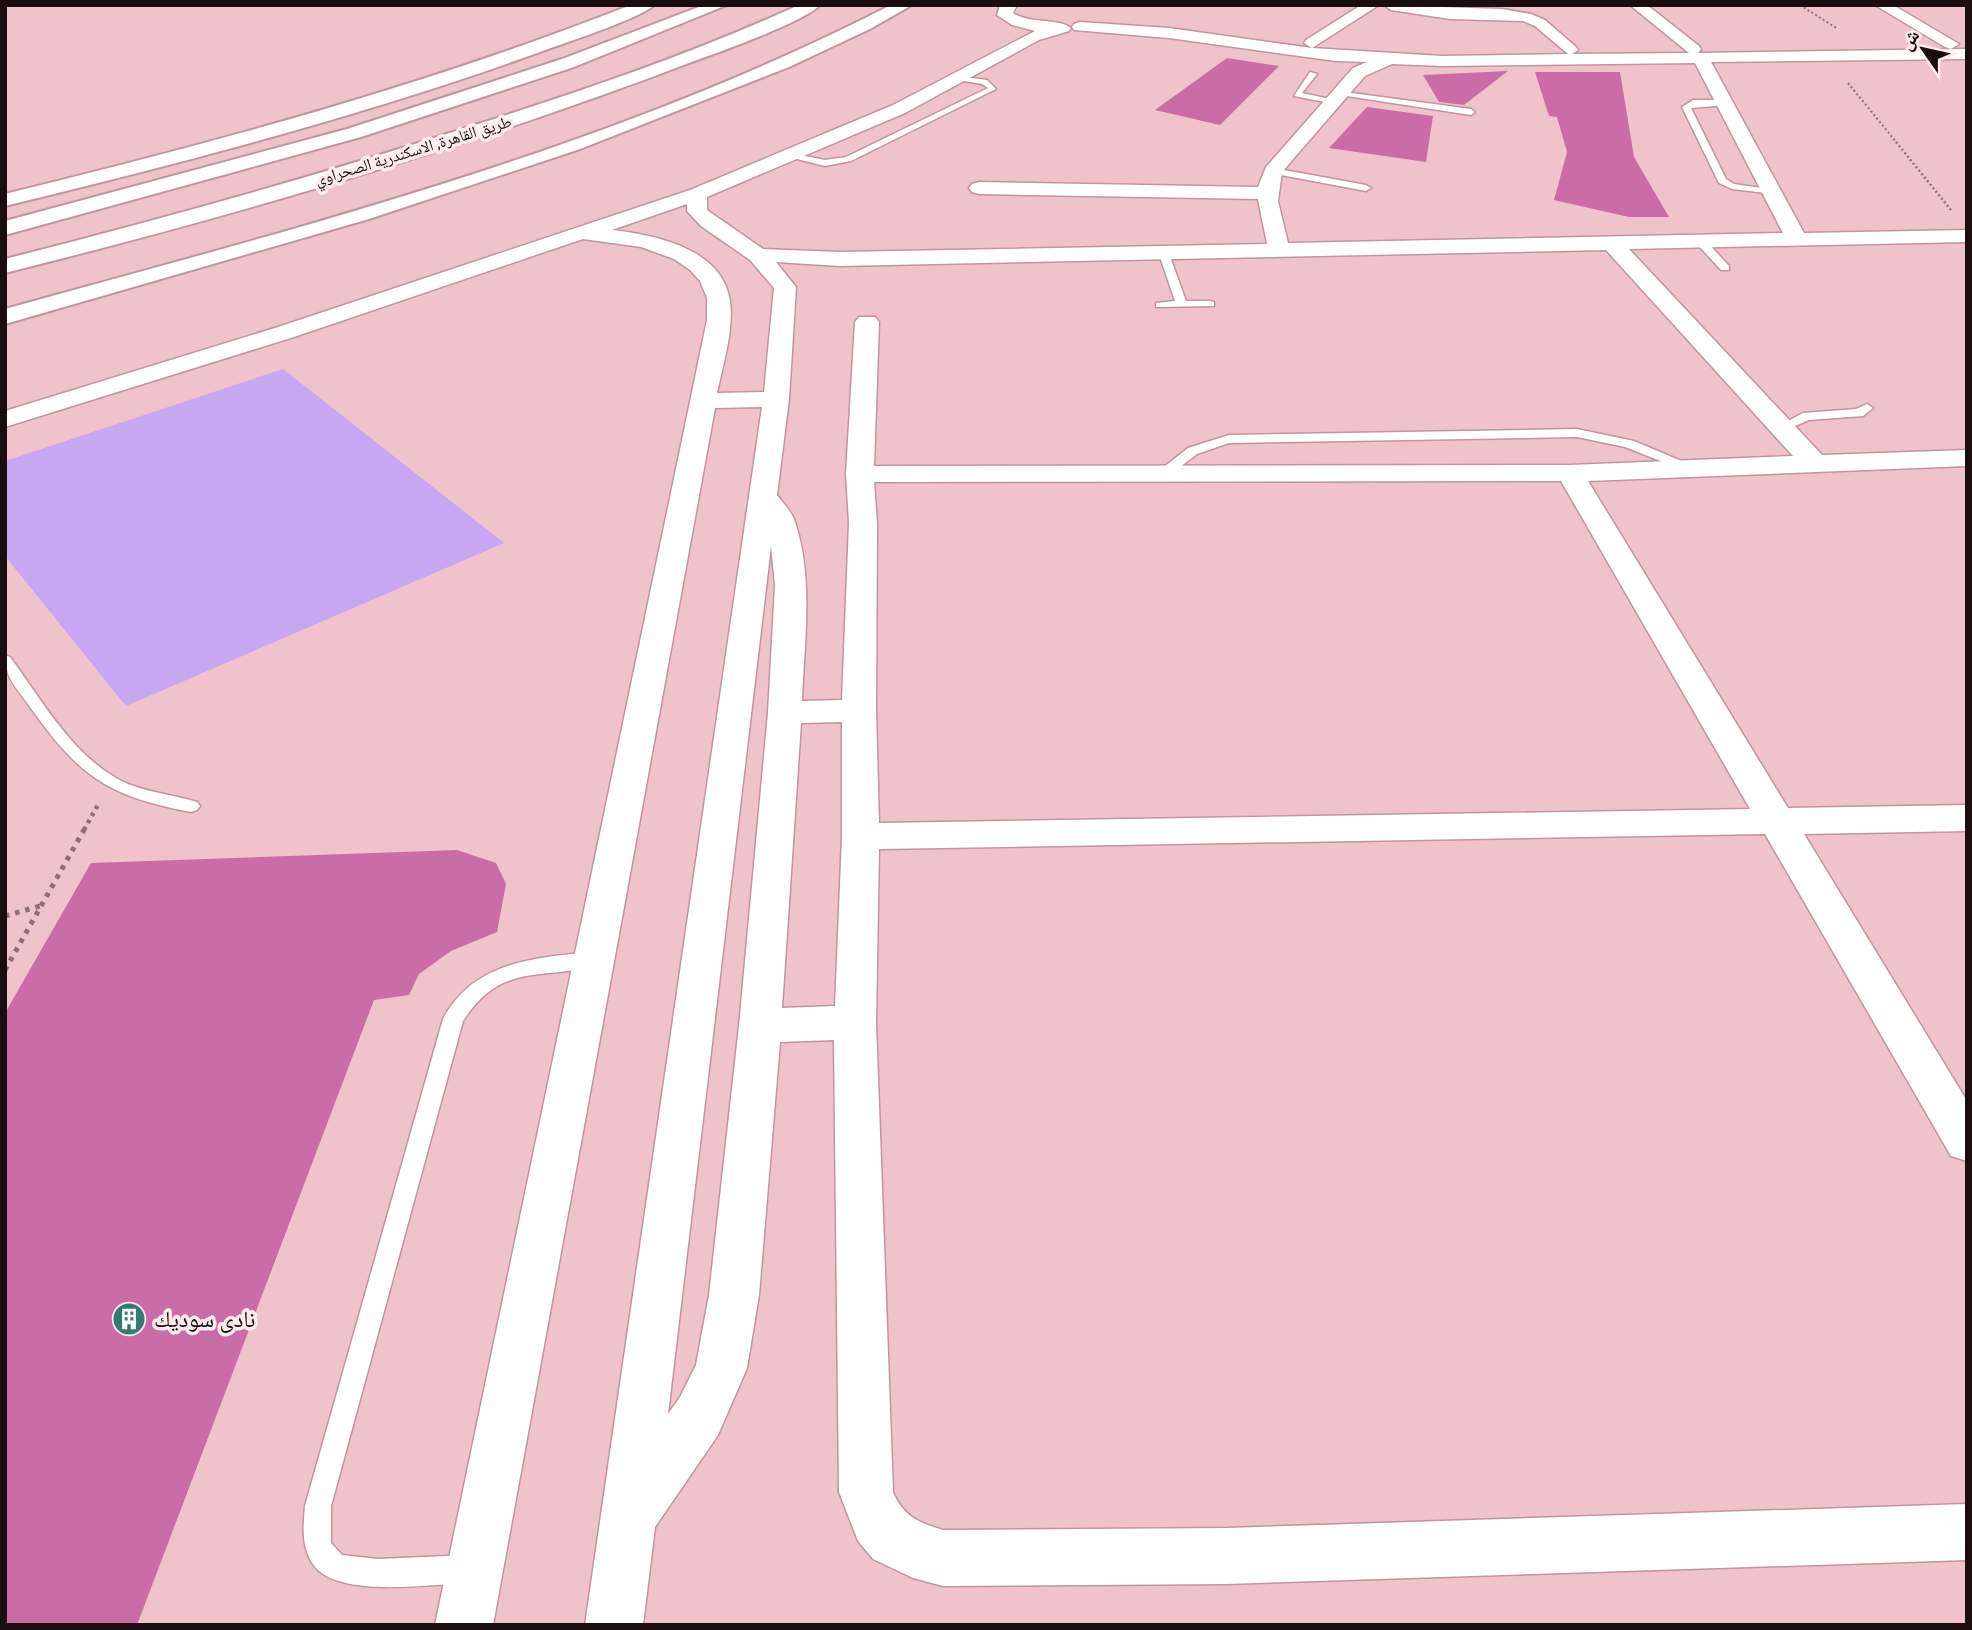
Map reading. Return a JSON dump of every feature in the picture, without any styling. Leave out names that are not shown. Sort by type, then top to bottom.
[{"type":"main road","points":[[7,199],[187,153],[358,104],[538,46],[646,5]]},
{"type":"main road","name":"طريق القاهرة, الاسكندرية الصحراوي","points":[[5,228],[92,207],[354,133],[568,63],[719,5]]},
{"type":"main road","name":"طريق القاهرة, الاسكندرية الصحراوي","points":[[5,266],[140,232],[407,153],[618,85],[714,48],[812,5]]},
{"type":"main road","points":[[5,317],[332,224],[501,170],[641,121],[754,76],[904,5]]},
{"type":"street","points":[[1312,43],[1372,5]]},
{"type":"street","points":[[1391,5],[1450,14],[1493,10],[1532,12],[1570,50]]},
{"type":"street","points":[[1637,5],[1697,54],[1798,240]]},
{"type":"street","points":[[1882,5],[1962,52]]},
{"type":"street","points":[[417,266],[788,145],[844,133],[960,78],[1033,37],[1105,21],[1118,12],[1200,32],[1336,56],[1389,59],[1822,51],[1962,52]]},
{"type":"street","points":[[995,33],[1013,14],[1072,28],[1200,32],[1433,51],[1570,50],[1697,54]]},
{"type":"street","points":[[1822,51],[1864,45],[1962,52]]},
{"type":"street","points":[[1336,56],[1359,72]]},
{"type":"street","points":[[1280,252],[1266,193],[1273,171],[1359,72],[1389,59]]},
{"type":"street","points":[[808,124],[844,133]]},
{"type":"street","points":[[5,419],[360,308],[697,194],[788,145]]},
{"type":"street","points":[[979,188],[1266,193]]},
{"type":"street","points":[[614,1625],[776,399],[785,288],[744,245],[708,222],[697,211],[697,194]]},
{"type":"street","points":[[682,255],[744,245],[840,259],[1613,245],[1798,240],[1962,227]]},
{"type":"street","points":[[464,1625],[719,320],[718,297],[705,274],[682,255],[660,244],[584,233]]},
{"type":"street","points":[[1613,245],[1814,463]]},
{"type":"street","points":[[785,288],[840,259]]},
{"type":"street","points":[[340,290],[360,308]]},
{"type":"street","points":[[867,322],[860,474],[863,523],[859,710],[861,836],[855,1023],[866,1492],[875,1520],[891,1539],[912,1550],[943,1558],[1227,1556],[1967,1531]]},
{"type":"street","points":[[703,401],[776,399]]},
{"type":"street","points":[[860,474],[1570,472],[1814,463],[1966,452]]},
{"type":"street","points":[[1570,472],[1967,1142]]},
{"type":"street","points":[[628,1518],[699,1416],[721,1368],[734,1295],[760,1026],[785,713],[790,585],[780,519],[762,493]]},
{"type":"street","points":[[785,713],[859,710]]},
{"type":"street","points":[[861,836],[1967,818]]},
{"type":"street","points":[[760,1026],[855,1023]]},
{"type":"lane","points":[[1314,74],[1297,94],[1471,112]]},
{"type":"lane","points":[[788,145],[825,163],[848,159],[992,89],[984,82],[960,78]]},
{"type":"lane","points":[[1724,103],[1693,103],[1686,107],[1720,179],[1732,186],[1772,192]]},
{"type":"lane","points":[[1273,171],[1367,187]]},
{"type":"lane","points":[[1702,243],[1725,268]]},
{"type":"lane","points":[[1164,254],[1181,304]]},
{"type":"lane","points":[[1160,304],[1210,304]]},
{"type":"lane","points":[[1781,428],[1807,416],[1859,413],[1867,408]]},
{"type":"lane","points":[[1162,474],[1185,452],[1229,439],[1558,433],[1613,439],[1691,468]]},
{"type":"lane","points":[[5,660],[76,755],[110,782],[134,793],[191,806]]},
{"type":"lane","points":[[475,1569],[356,1574],[334,1567],[320,1552],[314,1531],[318,1506],[453,1019],[460,1005],[485,982],[510,971],[595,959]]},
{"type":"path","points":[[1800,5],[1864,45]]},
{"type":"path","points":[[1822,51],[1962,227]]},
{"type":"path","points":[[5,970],[110,782]]},
{"type":"path","points":[[5,916],[41,906]]},
{"type":"shaded area","points":[[283,369],[504,543],[126,706],[5,556],[5,461]]},
{"type":"building","points":[[1227,58],[1279,66],[1220,125],[1155,110]]},
{"type":"building","points":[[1508,71],[1464,105],[1439,102],[1423,75]]},
{"type":"building","points":[[1535,72],[1620,72],[1634,157],[1669,217],[1629,217],[1554,200],[1567,152],[1557,117],[1549,116]]},
{"type":"building","points":[[1367,107],[1433,116],[1426,162],[1329,148]]},
{"type":"building","name":"نادى سوديك","points":[[457,850],[496,863],[506,884],[497,932],[451,951],[419,974],[409,995],[374,1000],[137,1625],[5,1625],[5,1013],[91,863]]},
{"type":"place","name":"نادى سوديك","points":[[129,1319]]}]
